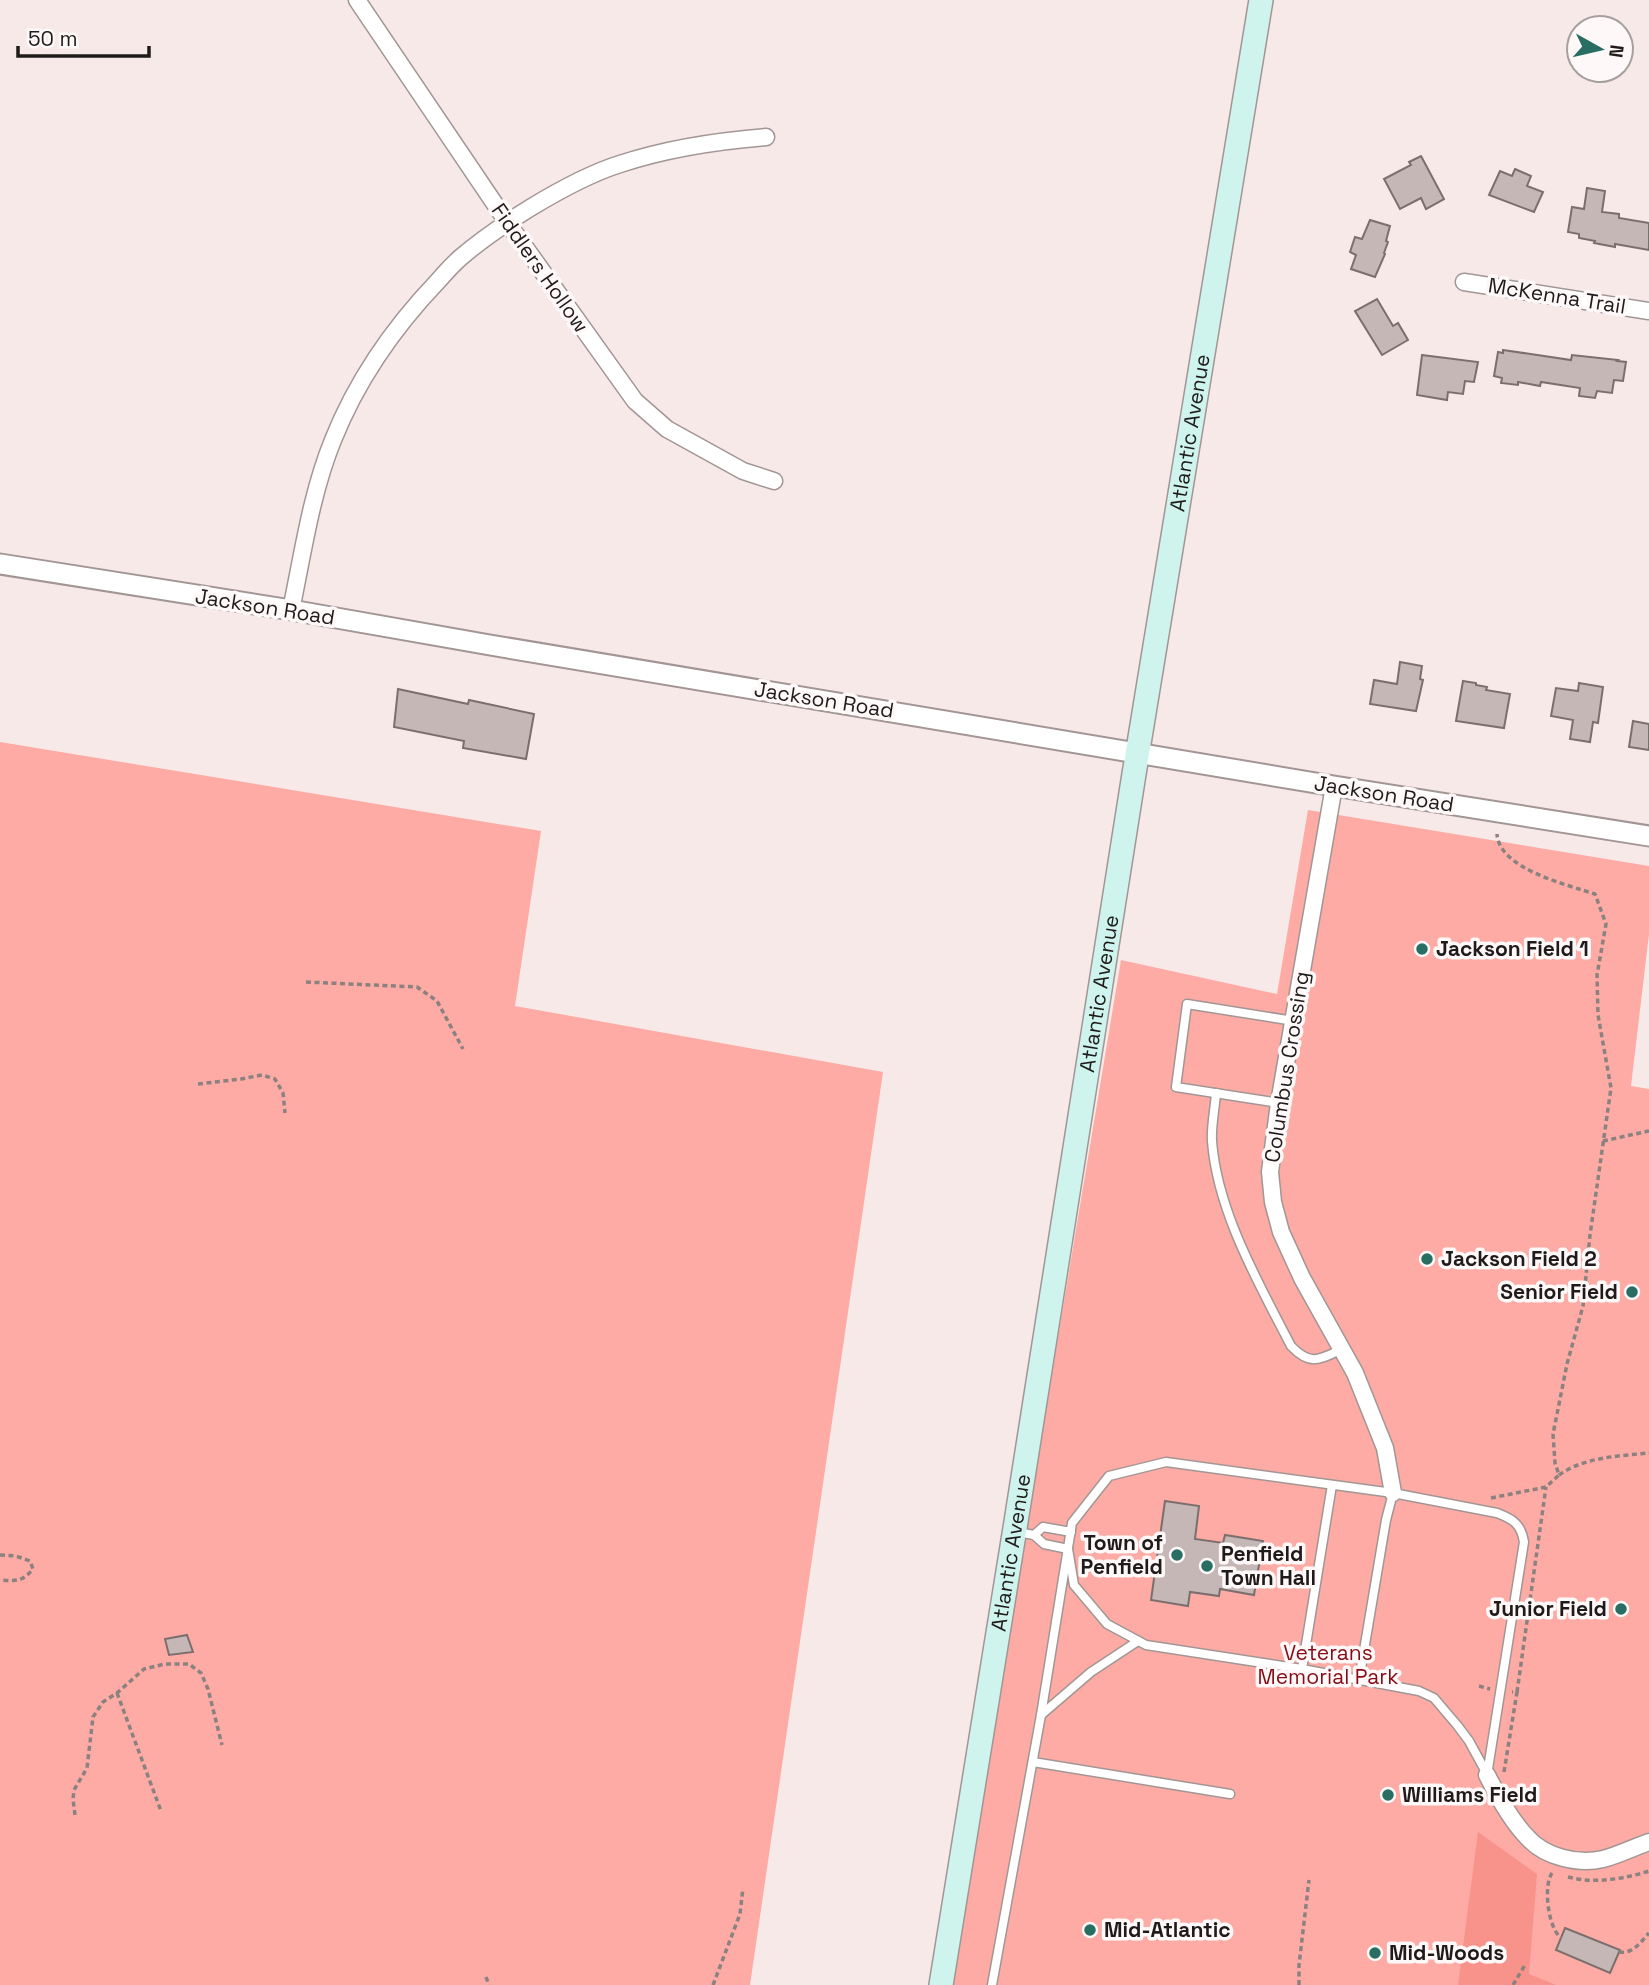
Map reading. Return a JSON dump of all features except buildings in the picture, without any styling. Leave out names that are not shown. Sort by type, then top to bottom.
[{"type":"main road","name":"Atlantic Avenue","points":[[941,1985],[1024,1533],[1138,752],[1261,0]]},
{"type":"street","name":"Fiddlers Hollow","points":[[357,0],[507,222],[635,401],[667,429],[743,471],[774,481]]},
{"type":"street","points":[[290,610],[314,497],[333,440],[385,344],[414,307],[460,258],[507,222],[556,191],[618,164],[680,147],[730,139],[766,137]]},
{"type":"street","name":"McKenna Trail","points":[[1464,282],[1649,311]]},
{"type":"street","name":"Jackson Road","points":[[0,564],[1649,836]]},
{"type":"street","name":"Columbus Crossing","points":[[1334,786],[1279,1103],[1270,1172],[1273,1202],[1281,1232],[1302,1278],[1355,1373],[1385,1448],[1393,1493]]},
{"type":"street","points":[[1487,1775],[1500,1799],[1529,1839],[1547,1852],[1584,1861],[1603,1859],[1649,1842]]},
{"type":"lane","points":[[1279,1103],[1176,1087],[1187,1004],[1294,1021]]},
{"type":"lane","points":[[1216,1093],[1212,1140],[1219,1184],[1244,1253],[1291,1346],[1301,1357],[1322,1359],[1342,1349]]},
{"type":"lane","points":[[992,1985],[1033,1762],[1072,1523],[1109,1476],[1166,1462],[1393,1493],[1511,1518],[1522,1531],[1524,1542],[1487,1775]]},
{"type":"lane","points":[[1302,1669],[1332,1485]]},
{"type":"lane","points":[[1359,1680],[1393,1493]]},
{"type":"lane","points":[[1024,1533],[1043,1527],[1070,1532]]},
{"type":"lane","points":[[1024,1533],[1044,1544],[1068,1549]]},
{"type":"lane","points":[[1068,1549],[1074,1585],[1107,1624],[1138,1641],[1146,1645],[1302,1669],[1419,1691],[1434,1698],[1469,1741],[1487,1775]]},
{"type":"lane","points":[[1041,1715],[1091,1672],[1138,1641]]},
{"type":"lane","points":[[1033,1762],[1230,1794]]},
{"type":"path","points":[[1497,834],[1497,840],[1507,855],[1524,868],[1595,894],[1606,924],[1597,975],[1598,1015],[1611,1087],[1590,1234],[1583,1306],[1567,1364],[1553,1434],[1555,1463],[1559,1475]]},
{"type":"path","points":[[306,982],[417,986],[437,1001],[463,1049]]},
{"type":"path","points":[[198,1084],[262,1075],[275,1079],[283,1093],[285,1113]]},
{"type":"path","points":[[1603,1141],[1649,1131]]},
{"type":"path","points":[[1489,1498],[1546,1487],[1559,1475],[1578,1465],[1616,1456],[1649,1453]]},
{"type":"path","points":[[1504,1772],[1546,1487]]},
{"type":"path","points":[[0,1555],[16,1556],[30,1561],[33,1569],[26,1578],[16,1581],[0,1580]]},
{"type":"path","points":[[75,1815],[74,1790],[87,1768],[93,1717],[103,1702],[144,1669],[165,1664],[189,1664],[201,1672],[222,1745]]},
{"type":"path","points":[[1479,1686],[1491,1689]]},
{"type":"path","points":[[1508,1693],[1517,1692]]},
{"type":"path","points":[[117,1693],[160,1811]]},
{"type":"path","points":[[1552,1873],[1547,1885],[1552,1926],[1561,1938]]},
{"type":"path","points":[[1299,1985],[1309,1880]]},
{"type":"path","points":[[713,1985],[740,1914],[743,1888]]},
{"type":"path","points":[[1619,1952],[1637,1947],[1649,1933]]},
{"type":"path","points":[[1513,1985],[1525,1965]]},
{"type":"path","points":[[486,1977],[489,1985]]},
{"type":"green space","points":[[0,742],[541,831],[515,1006],[883,1072],[750,1985],[0,1985]]},
{"type":"green space","name":"Veterans Memorial Park","points":[[1308,810],[1649,866],[1649,934],[1631,1086],[1649,1089],[1649,1985],[950,1985],[1121,960],[1277,994]]},
{"type":"shaded area","points":[[1478,1832],[1537,1874],[1529,1974],[1556,1985],[1458,1985]]},
{"type":"place","name":"Jackson Field 1","points":[[1422,949]]},
{"type":"place","name":"Jackson Field 2","points":[[1427,1259]]},
{"type":"place","name":"Senior Field","points":[[1632,1292]]},
{"type":"place","name":"Town of Penfield","points":[[1177,1555]]},
{"type":"place","name":"Penfield Town Hall","points":[[1207,1566]]},
{"type":"place","name":"Junior Field","points":[[1621,1609]]},
{"type":"place","name":"Williams Field","points":[[1388,1795]]},
{"type":"place","name":"Mid-Atlantic","points":[[1090,1930]]},
{"type":"place","name":"Mid-Woods","points":[[1375,1953]]}]
